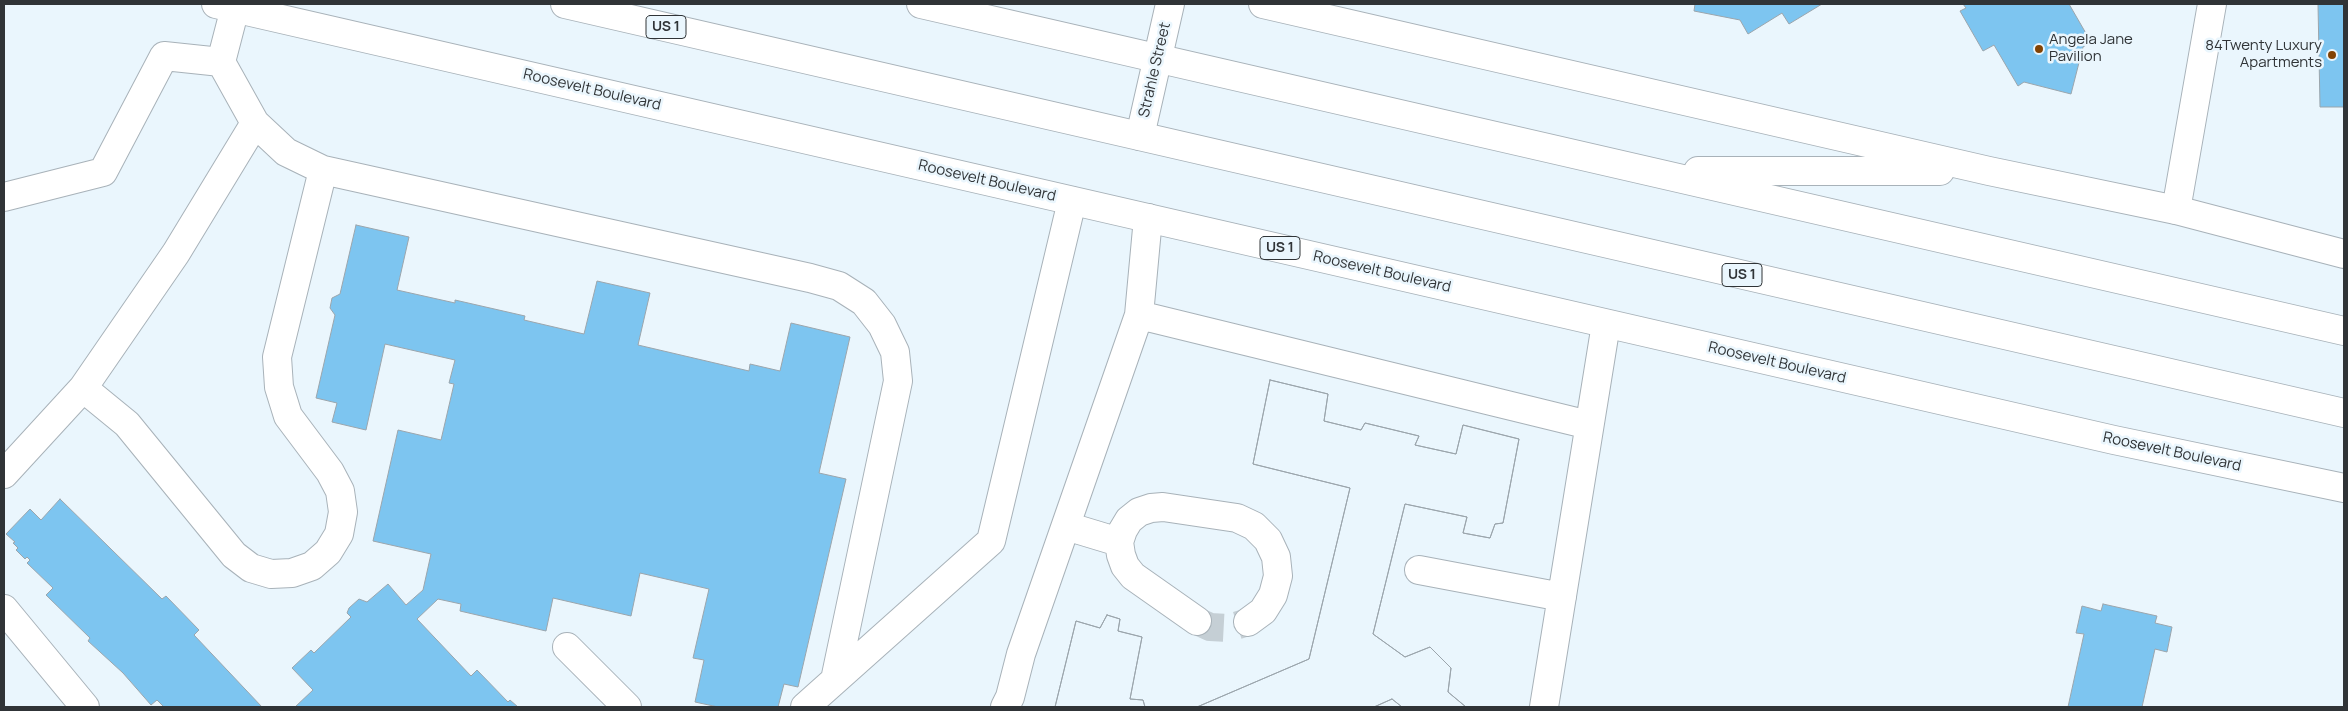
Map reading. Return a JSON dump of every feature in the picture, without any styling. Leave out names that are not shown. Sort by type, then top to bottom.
[{"type":"main road","name":"US 1","points":[[565,4],[2344,413]]},
{"type":"main road","points":[[921,4],[2344,331]]},
{"type":"main road","name":"Strahle Street","points":[[1140,136],[1170,4]]},
{"type":"main road","points":[[1263,4],[1989,171],[2176,210],[2344,254]]},
{"type":"main road","points":[[2176,210],[2212,4]]},
{"type":"main road","points":[[225,6],[221,62],[255,123],[286,152],[323,170],[810,278],[839,286],[864,302],[882,324],[895,352],[898,381],[835,680]]},
{"type":"main road","name":"Roosevelt Boulevard","points":[[225,6],[2104,438],[2344,488]]},
{"type":"main road","points":[[4,197],[103,172],[164,56],[221,62]]},
{"type":"main road","points":[[4,474],[83,388],[176,253],[255,123]]},
{"type":"main road","points":[[83,388],[127,424],[234,555],[251,568],[271,574],[292,574],[312,566],[328,552],[339,534],[343,512],[340,491],[330,472],[288,416],[279,387],[277,357],[323,170]]},
{"type":"main road","points":[[1650,172],[1989,171]]},
{"type":"main road","points":[[805,707],[990,540],[1072,201]]},
{"type":"main road","points":[[1005,707],[1010,697],[1021,654],[1139,315],[1148,218]]},
{"type":"main road","points":[[1139,315],[1589,425]]},
{"type":"main road","points":[[1544,707],[1606,324]]},
{"type":"main road","points":[[1197,621],[1133,576],[1125,566],[1119,542],[1129,520],[1139,512],[1163,507],[1237,518],[1254,526],[1268,540],[1276,557],[1278,576],[1273,595],[1263,611],[1248,622]]},
{"type":"main road","points":[[1066,526],[1119,542]]},
{"type":"main road","points":[[1419,570],[1562,597]]},
{"type":"main road","points":[[4,609],[85,707]]},
{"type":"main road","points":[[567,647],[627,707]]},
{"type":"building","points":[[1695,4],[1822,4],[1789,24],[1782,13],[1748,34],[1740,20],[1694,11]]},
{"type":"building","name":"Angela Jane Pavilion","points":[[1963,4],[2069,4],[2091,42],[2083,47],[2071,94],[2024,82],[2018,86],[1994,45],[1983,51],[1960,11],[1966,8]]},
{"type":"building","name":"84Twenty Luxury Apartments","points":[[2318,4],[2344,4],[2344,107],[2320,107]]},
{"type":"building","points":[[356,225],[409,237],[397,290],[455,303],[455,300],[525,316],[524,320],[584,334],[597,281],[650,293],[638,345],[749,371],[750,364],[780,371],[791,323],[850,337],[819,473],[846,479],[798,687],[784,684],[778,707],[718,707],[695,702],[704,660],[693,658],[709,589],[640,573],[631,616],[553,598],[546,631],[460,611],[461,604],[438,599],[417,619],[471,676],[477,670],[508,702],[510,700],[518,707],[295,707],[313,690],[292,668],[311,650],[314,653],[351,617],[347,613],[349,608],[359,599],[367,602],[388,584],[406,605],[423,590],[431,554],[373,541],[398,430],[441,440],[454,384],[449,383],[455,360],[385,344],[366,430],[332,422],[337,403],[316,398],[335,315],[330,308],[332,298],[340,294]]},
{"type":"building","points":[[1270,380],[1328,394],[1324,421],[1361,430],[1365,423],[1419,436],[1415,445],[1456,454],[1463,425],[1519,439],[1503,523],[1495,524],[1490,538],[1463,533],[1467,517],[1405,504],[1373,634],[1405,657],[1430,647],[1451,668],[1448,692],[1466,707],[1402,707],[1392,699],[1374,707],[1197,707],[1309,659],[1350,488],[1253,464]]},
{"type":"building","points":[[1270,380],[1328,394],[1324,421],[1361,430],[1365,423],[1419,436],[1415,445],[1456,454],[1463,425],[1519,439],[1503,523],[1495,524],[1490,538],[1463,533],[1467,517],[1405,504],[1373,634],[1405,657],[1430,647],[1451,668],[1448,692],[1466,707],[1197,707],[1309,659],[1350,488],[1253,464]]},
{"type":"building","points":[[60,499],[162,599],[166,596],[199,630],[194,635],[262,707],[164,707],[157,700],[151,705],[123,673],[88,641],[90,638],[46,595],[53,588],[27,563],[30,560],[27,557],[25,559],[16,550],[18,548],[13,543],[15,542],[6,534],[30,509],[41,520]]},
{"type":"building","points":[[2103,604],[2157,616],[2155,623],[2172,627],[2167,652],[2155,649],[2142,707],[2068,707],[2084,634],[2076,633],[2082,606],[2101,611]]},
{"type":"building","points":[[1107,615],[1120,619],[1118,631],[1142,637],[1130,699],[1143,700],[1145,707],[1055,707],[1076,621],[1100,628]]},
{"type":"building","points":[[1107,615],[1120,619],[1118,631],[1142,637],[1130,699],[1143,700],[1145,707],[1055,707],[1076,621],[1100,628]]},
{"type":"building","points":[[1392,699],[1402,707],[1374,707]]},
{"type":"tunnel","points":[[1197,621],[1210,627],[1229,628],[1248,622]]},
{"type":"place","name":"Angela Jane Pavilion","points":[[2039,49]]},
{"type":"place","name":"84Twenty Luxury Apartments","points":[[2332,55]]}]
